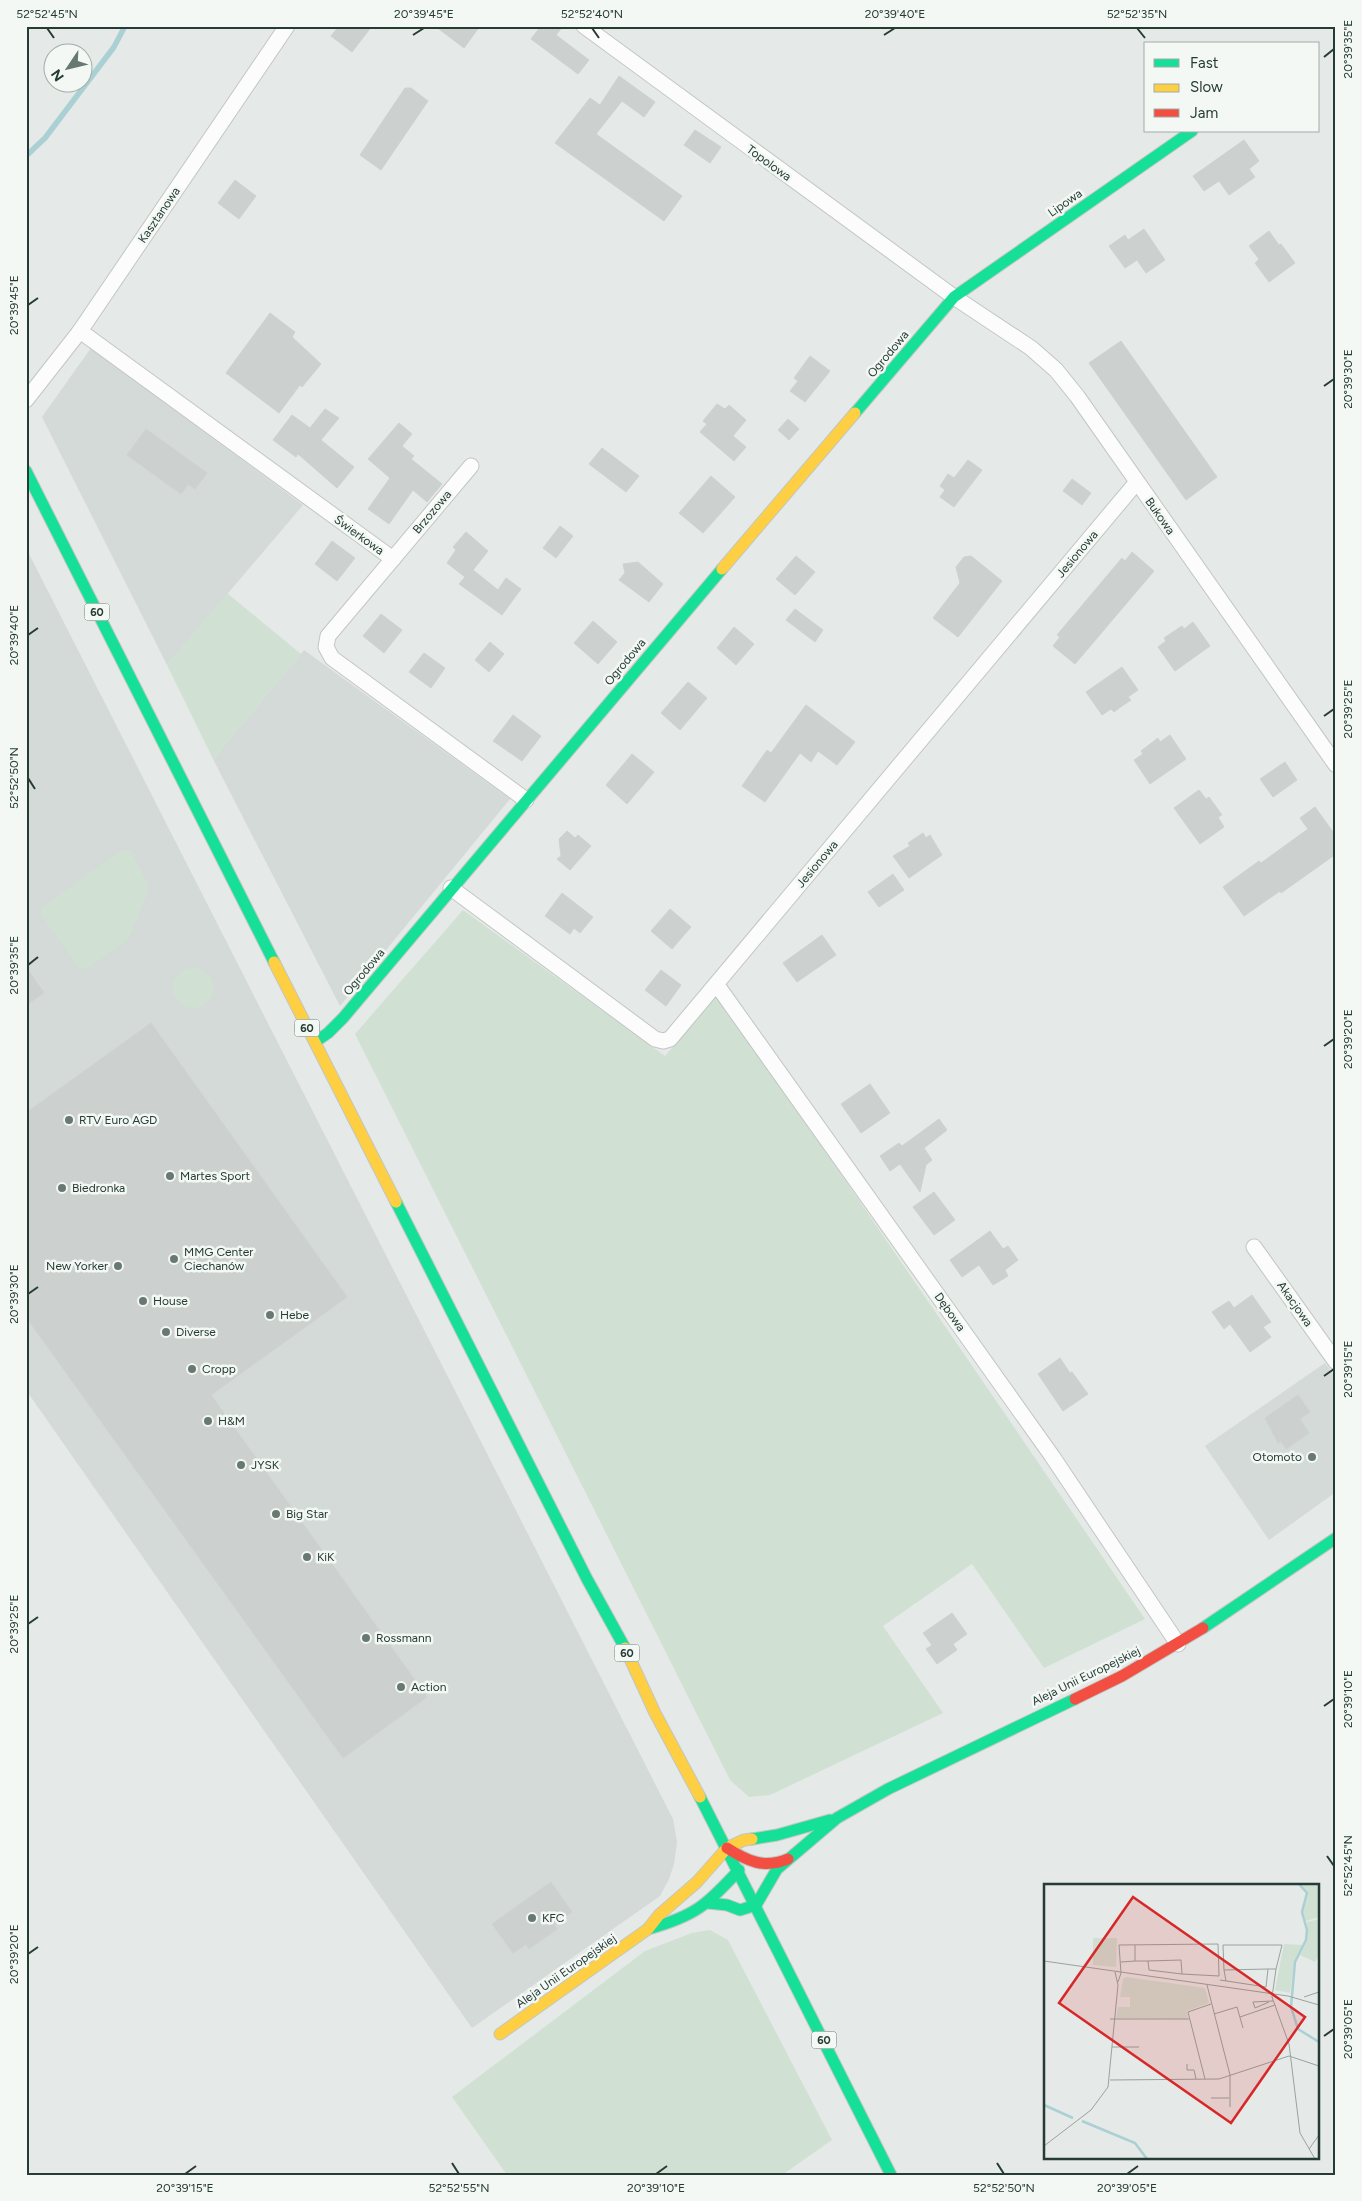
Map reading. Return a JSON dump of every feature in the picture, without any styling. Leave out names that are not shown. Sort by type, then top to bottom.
[{"type":"main road","name":"Lipowa","points":[[954,297],[1191,132]]},
{"type":"main road","name":"Ogrodowa","points":[[314,1042],[328,1033],[343,1018],[451,888],[954,297]]},
{"type":"main road","name":"60","points":[[26,471],[587,1579],[616,1630],[655,1713],[756,1905],[891,2175]]},
{"type":"main road","name":"Aleja Unii Europejskiej","points":[[756,1905],[777,1869],[837,1818],[888,1789],[1122,1676],[1178,1644],[1254,1595],[1336,1538]]},
{"type":"main road","name":"Aleja Unii Europejskiej","points":[[500,2034],[648,1929],[659,1915],[697,1882],[727,1848],[744,1840],[777,1835],[837,1818]]},
{"type":"main road","name":"Aleja Unii Europejskiej","points":[[727,1848],[753,1864],[764,1866],[778,1864],[788,1859]]},
{"type":"main road","name":"Aleja Unii Europejskiej","points":[[648,1929],[670,1923],[708,1903],[738,1870]]},
{"type":"main road","points":[[708,1903],[740,1910],[756,1905]]},
{"type":"street","name":"Kasztanowa","points":[[26,400],[80,331],[287,26]]},
{"type":"street","name":"Topolowa","points":[[584,26],[954,297]]},
{"type":"street","name":"Bukowa","points":[[954,297],[1031,348],[1056,370],[1077,396],[1136,483],[1336,765]]},
{"type":"street","name":"Świerkowa","points":[[80,331],[393,559],[328,636],[326,647],[332,658],[526,800]]},
{"type":"street","name":"Brzozowa","points":[[393,559],[471,466]]},
{"type":"street","name":"Jesionowa","points":[[451,888],[655,1039],[663,1041],[670,1039],[1136,483]]},
{"type":"street","name":"Dębowa","points":[[717,985],[1057,1463],[1178,1644]]},
{"type":"street","name":"Akacjowa","points":[[1254,1247],[1336,1362]]},
{"type":"shaded area","points":[[91,348],[303,505],[167,665],[42,417]]},
{"type":"shaded area","points":[[26,548],[673,1819],[677,1842],[674,1864],[660,1896],[472,2028],[26,1390]]},
{"type":"shaded area","points":[[304,650],[510,799],[340,1006],[213,759]]},
{"type":"shaded area","points":[[1325,1363],[1336,1378],[1336,1492],[1269,1540],[1205,1446]]},
{"type":"green space","points":[[227,593],[301,654],[213,759],[167,665]]},
{"type":"green space","points":[[131,850],[148,885],[148,892],[130,935],[126,941],[86,969],[79,968],[41,915],[43,906],[121,851]]},
{"type":"green space","points":[[463,910],[665,1056],[718,994],[1145,1619],[1044,1668],[972,1564],[883,1626],[943,1713],[770,1795],[749,1797],[730,1780],[355,1034]]},
{"type":"green space","points":[[193,968],[207,974],[213,988],[207,1002],[193,1008],[179,1002],[173,988],[179,974]]},
{"type":"green space","points":[[710,1930],[728,1940],[832,2140],[782,2175],[507,2175],[452,2097],[645,1951],[692,1933]]},
{"type":"building","points":[[339,26],[372,26],[352,52],[331,36]]},
{"type":"building","points":[[435,26],[480,26],[464,48]]},
{"type":"building","points":[[541,26],[563,26],[556,35],[589,60],[578,74],[531,39]]},
{"type":"building","points":[[619,76],[655,102],[644,117],[622,101],[596,134],[682,196],[664,221],[555,143],[590,98],[600,105]]},
{"type":"building","points":[[405,88],[411,88],[428,101],[381,170],[360,155]]},
{"type":"building","points":[[695,130],[721,147],[710,163],[684,145]]},
{"type":"building","points":[[1244,140],[1259,161],[1249,169],[1255,177],[1229,195],[1219,181],[1204,191],[1193,176]]},
{"type":"building","points":[[235,180],[256,196],[239,219],[218,203]]},
{"type":"building","points":[[1144,229],[1165,260],[1146,273],[1137,260],[1125,268],[1109,246],[1125,235],[1128,240]]},
{"type":"building","points":[[1269,231],[1295,263],[1269,282],[1255,263],[1259,259],[1249,246]]},
{"type":"building","points":[[270,313],[295,332],[292,337],[321,364],[302,387],[300,385],[279,413],[226,373]]},
{"type":"building","points":[[1121,341],[1217,477],[1186,500],[1089,363]]},
{"type":"building","points":[[810,356],[830,371],[805,402],[790,391],[798,381],[794,378]]},
{"type":"building","points":[[717,404],[725,409],[729,405],[746,420],[733,436],[746,447],[734,461],[700,432],[707,424],[703,421]]},
{"type":"building","points":[[325,409],[339,418],[321,440],[354,467],[337,488],[298,454],[296,457],[273,440],[292,415],[310,428]]},
{"type":"building","points":[[788,419],[799,429],[789,440],[778,430]]},
{"type":"building","points":[[399,423],[412,434],[402,446],[414,456],[411,459],[442,484],[427,502],[413,490],[389,524],[368,509],[390,478],[368,459]]},
{"type":"building","points":[[146,429],[207,473],[195,489],[188,484],[181,494],[127,455]]},
{"type":"building","points":[[602,448],[639,476],[626,492],[589,464]]},
{"type":"building","points":[[968,460],[982,470],[954,507],[940,497],[945,490],[940,486],[948,474],[954,478]]},
{"type":"building","points":[[711,476],[735,497],[703,533],[679,513]]},
{"type":"building","points":[[1072,479],[1091,493],[1082,505],[1063,491]]},
{"type":"building","points":[[560,526],[573,536],[556,558],[543,548]]},
{"type":"building","points":[[466,532],[488,551],[473,570],[498,590],[506,578],[521,589],[502,615],[459,584],[465,577],[447,563],[456,550],[453,547]]},
{"type":"building","points":[[332,541],[355,558],[337,581],[315,564]]},
{"type":"building","points":[[1132,552],[1154,571],[1075,664],[1053,646],[1060,637],[1057,635],[1122,558],[1125,561]]},
{"type":"building","points":[[796,556],[815,572],[795,595],[776,579]]},
{"type":"building","points":[[971,556],[1002,581],[958,637],[933,618],[960,583],[956,567],[964,557]]},
{"type":"building","points":[[638,562],[663,584],[649,602],[619,580],[625,573],[623,564]]},
{"type":"building","points":[[795,609],[823,630],[815,642],[786,620]]},
{"type":"building","points":[[381,614],[402,630],[384,653],[363,636]]},
{"type":"building","points":[[593,621],[617,642],[598,664],[574,643]]},
{"type":"building","points":[[1193,622],[1210,646],[1175,671],[1158,647],[1166,641],[1164,638],[1182,626],[1184,629]]},
{"type":"building","points":[[734,627],[754,644],[736,665],[717,648]]},
{"type":"building","points":[[490,642],[504,654],[489,672],[475,660]]},
{"type":"building","points":[[424,653],[445,668],[431,688],[409,672]]},
{"type":"building","points":[[1122,667],[1138,690],[1128,697],[1131,700],[1114,712],[1111,709],[1102,715],[1086,692]]},
{"type":"building","points":[[688,682],[707,698],[680,730],[661,713]]},
{"type":"building","points":[[806,705],[855,742],[837,765],[818,751],[811,762],[800,753],[765,802],[742,786],[767,750],[771,753]]},
{"type":"building","points":[[513,715],[541,736],[522,761],[493,741]]},
{"type":"building","points":[[1170,735],[1186,759],[1150,784],[1134,760],[1143,754],[1141,751],[1158,738],[1160,742]]},
{"type":"building","points":[[632,754],[654,772],[627,804],[606,785]]},
{"type":"building","points":[[1285,762],[1297,780],[1273,797],[1260,779]]},
{"type":"building","points":[[1199,790],[1206,799],[1209,797],[1222,815],[1218,817],[1224,827],[1200,844],[1174,808]]},
{"type":"building","points":[[1315,807],[1336,836],[1336,854],[1281,893],[1280,891],[1244,916],[1223,887],[1259,861],[1261,863],[1308,829],[1300,818]]},
{"type":"building","points":[[567,831],[575,838],[578,835],[591,846],[570,870],[557,859],[561,856],[559,839]]},
{"type":"building","points":[[923,833],[926,838],[930,835],[942,855],[909,878],[893,856],[910,846],[908,843]]},
{"type":"building","points":[[893,874],[904,890],[879,907],[868,892]]},
{"type":"building","points":[[562,893],[593,917],[580,933],[574,928],[570,934],[545,916]]},
{"type":"building","points":[[670,909],[691,927],[672,949],[651,931]]},
{"type":"building","points":[[822,935],[836,955],[797,982],[783,963]]},
{"type":"building","points":[[26,967],[44,993],[26,1005]]},
{"type":"building","points":[[661,970],[681,985],[666,1006],[645,990]]},
{"type":"building","points":[[151,1023],[347,1297],[211,1395],[427,1697],[343,1758],[26,1317],[26,1113]]},
{"type":"building","points":[[870,1084],[890,1113],[861,1133],[841,1104]]},
{"type":"building","points":[[939,1119],[947,1130],[924,1148],[932,1160],[926,1165],[920,1192],[900,1164],[890,1171],[880,1156],[899,1143],[902,1146]]},
{"type":"building","points":[[934,1192],[955,1220],[934,1235],[913,1207]]},
{"type":"building","points":[[990,1231],[1003,1249],[1008,1246],[1018,1260],[1005,1270],[1008,1276],[993,1285],[979,1265],[962,1277],[950,1260]]},
{"type":"building","points":[[1252,1295],[1271,1322],[1263,1327],[1271,1337],[1250,1352],[1230,1324],[1224,1329],[1212,1312],[1229,1301],[1234,1308]]},
{"type":"building","points":[[1060,1358],[1088,1394],[1063,1411],[1038,1374]]},
{"type":"building","points":[[1298,1395],[1310,1412],[1300,1419],[1309,1433],[1286,1449],[1281,1441],[1278,1443],[1265,1418]]},
{"type":"building","points":[[952,1613],[967,1634],[953,1644],[957,1650],[937,1664],[926,1649],[932,1645],[923,1633]]},
{"type":"building","name":"KFC","points":[[551,1882],[572,1912],[554,1925],[557,1929],[529,1949],[526,1944],[513,1953],[492,1924]]},
{"type":"waterway","points":[[26,156],[45,138],[114,47],[125,26]]},
{"type":"traffic: fast","points":[[855,413],[954,297],[1191,132]]},
{"type":"traffic: fast","points":[[26,471],[274,962]]},
{"type":"traffic: fast","points":[[315,1042],[328,1033],[343,1018],[722,569]]},
{"type":"traffic: fast","points":[[396,1202],[587,1579],[625,1648]]},
{"type":"traffic: fast","points":[[1203,1628],[1336,1538]]},
{"type":"traffic: fast","points":[[708,1903],[727,1905],[740,1910],[756,1905],[777,1869],[837,1818],[888,1789],[1075,1699]]},
{"type":"traffic: fast","points":[[700,1797],[891,2175]]},
{"type":"traffic: fast","points":[[752,1839],[777,1835],[830,1820]]},
{"type":"traffic: fast","points":[[648,1929],[678,1919],[699,1908],[709,1901],[739,1870]]},
{"type":"traffic: slow","points":[[722,569],[855,413]]},
{"type":"traffic: slow","points":[[274,962],[396,1202]]},
{"type":"traffic: slow","points":[[625,1648],[655,1713],[700,1797]]},
{"type":"traffic: slow","points":[[500,2034],[648,1929],[659,1915],[697,1882],[727,1848],[744,1840],[752,1839]]},
{"type":"traffic: jam","points":[[1075,1699],[1122,1676],[1203,1628]]},
{"type":"traffic: jam","points":[[727,1848],[742,1857],[756,1862],[771,1863],[788,1859]]},
{"type":"place","name":"RTV Euro AGD","points":[[69,1120]]},
{"type":"place","name":"Martes Sport","points":[[170,1176]]},
{"type":"place","name":"Biedronka","points":[[62,1188]]},
{"type":"place","name":"MMG Center Ciechanów","points":[[174,1259]]},
{"type":"place","name":"New Yorker","points":[[118,1266]]},
{"type":"place","name":"House","points":[[143,1301]]},
{"type":"place","name":"Hebe","points":[[270,1315]]},
{"type":"place","name":"Diverse","points":[[166,1332]]},
{"type":"place","name":"Cropp","points":[[192,1369]]},
{"type":"place","name":"H&M","points":[[208,1421]]},
{"type":"place","name":"Otomoto","points":[[1312,1457]]},
{"type":"place","name":"JYSK","points":[[241,1465]]},
{"type":"place","name":"Big Star","points":[[276,1514]]},
{"type":"place","name":"KiK","points":[[307,1557]]},
{"type":"place","name":"Rossmann","points":[[366,1638]]},
{"type":"place","name":"Action","points":[[401,1687]]},
{"type":"place","name":"KFC","points":[[532,1918]]}]
